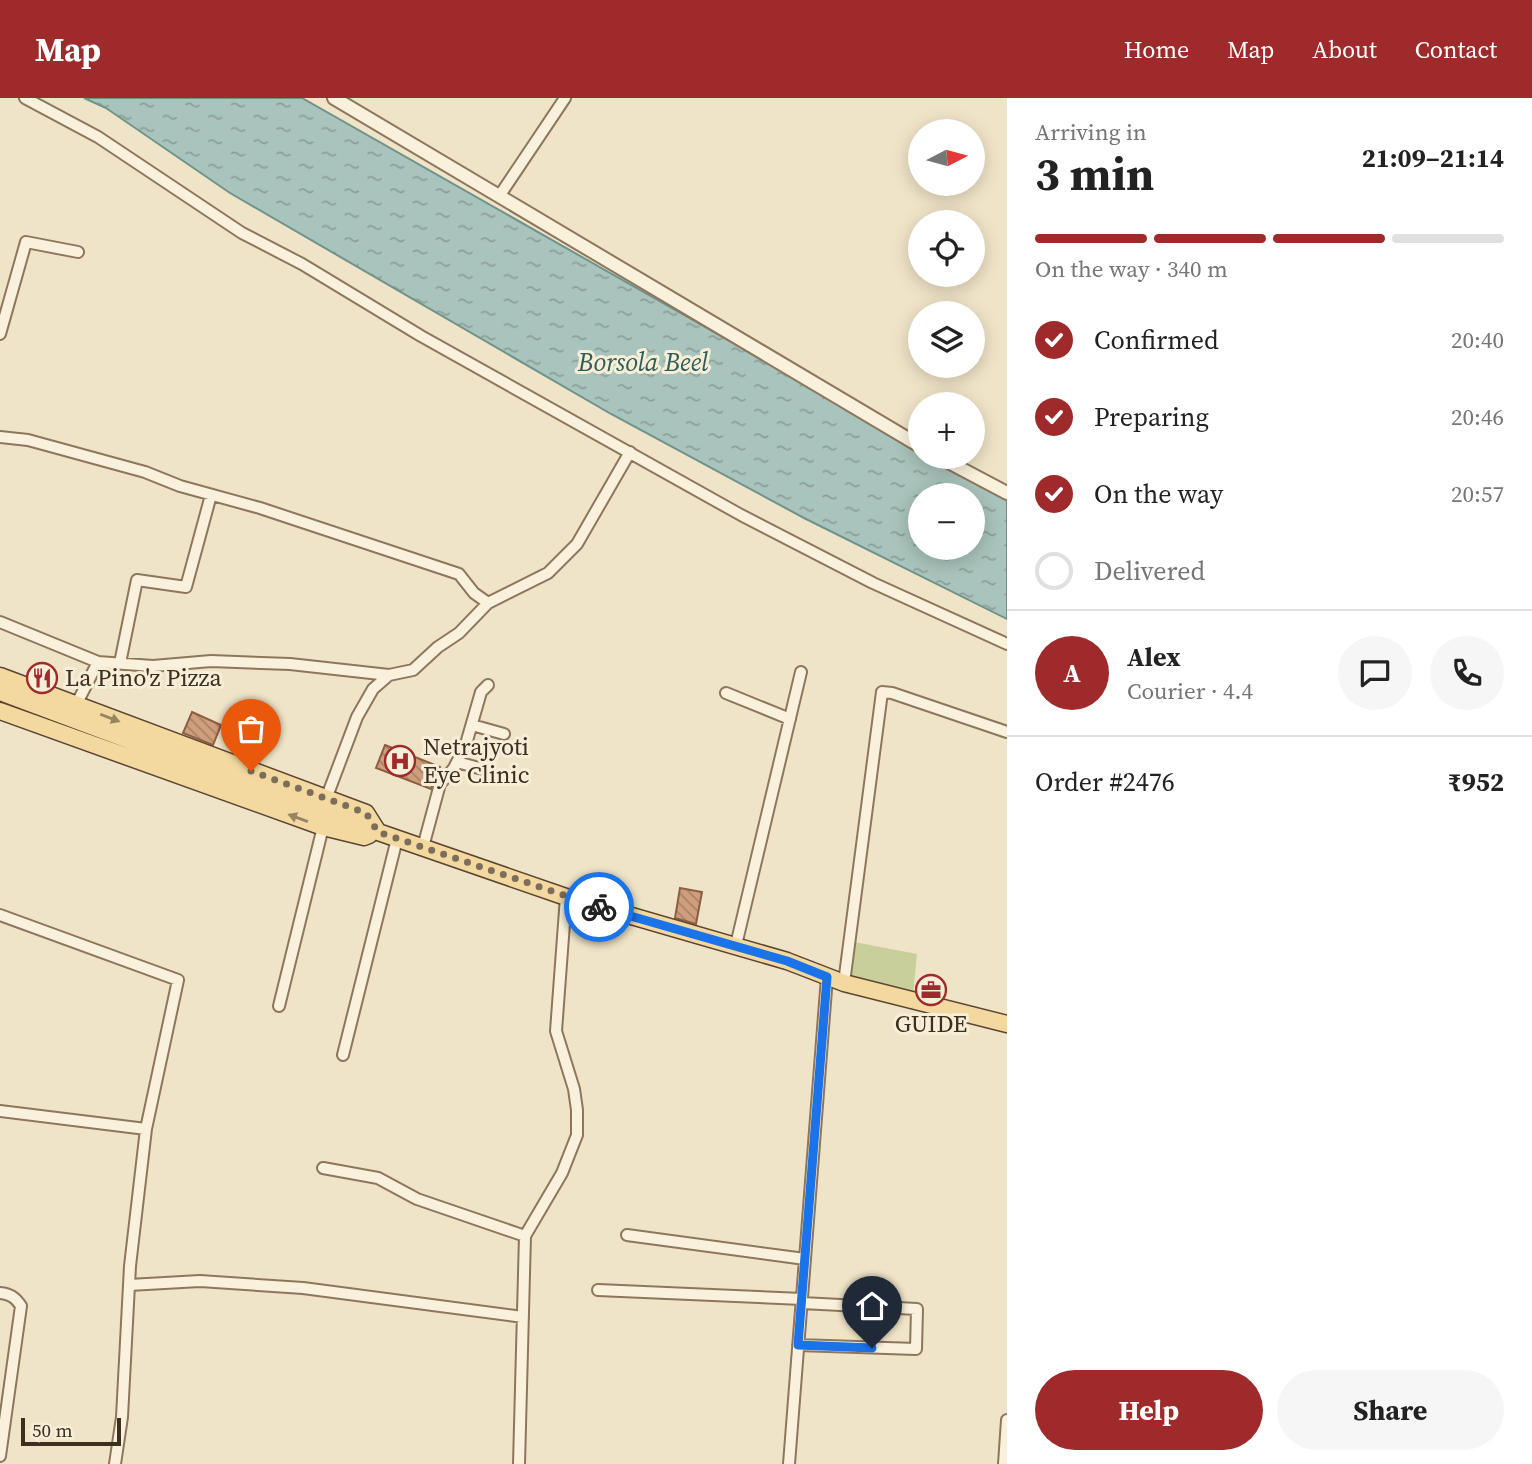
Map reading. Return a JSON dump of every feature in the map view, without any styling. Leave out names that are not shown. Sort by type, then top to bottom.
[{"type":"main road","points":[[0,676],[366,813],[378,832]]},
{"type":"main road","points":[[0,692],[397,839],[566,897],[736,945],[844,983],[1007,1024]]},
{"type":"main road","points":[[0,711],[323,827],[364,837],[378,832]]},
{"type":"street","points":[[25,98],[98,137],[242,233],[302,264],[421,336],[741,515],[850,571],[1007,644]]},
{"type":"street","points":[[334,98],[908,439]]},
{"type":"street","points":[[500,195],[565,98]]},
{"type":"street","points":[[0,334],[26,242],[78,252]]},
{"type":"street","points":[[0,437],[28,440],[145,472],[180,486],[260,508],[459,574],[474,593],[488,603]]},
{"type":"street","points":[[0,622],[98,662],[153,666],[211,661],[290,664],[388,675],[413,670],[438,647],[459,633],[488,603],[548,573],[577,544],[630,452]]},
{"type":"street","points":[[961,469],[1007,494]]},
{"type":"street","points":[[120,663],[137,580],[186,587],[211,495]]},
{"type":"street","points":[[76,705],[98,662]]},
{"type":"street","points":[[736,945],[800,673]]},
{"type":"street","points":[[326,799],[357,717],[373,689],[388,675]]},
{"type":"street","points":[[422,847],[440,784],[457,762],[466,744],[481,692],[488,685]]},
{"type":"street","points":[[844,983],[882,692],[1007,732]]},
{"type":"street","points":[[726,693],[789,719]]},
{"type":"street","points":[[472,725],[504,734]]},
{"type":"street","points":[[457,762],[485,770]]},
{"type":"street","points":[[279,1006],[323,827]]},
{"type":"street","points":[[343,1055],[397,839]]},
{"type":"street","points":[[519,1464],[525,1236],[562,1173],[576,1135],[578,1110],[574,1089],[556,1031],[566,897]]},
{"type":"street","points":[[0,915],[178,981],[146,1129],[129,1285],[122,1417],[115,1464]]},
{"type":"street","points":[[789,1464],[827,977]]},
{"type":"street","points":[[0,1111],[146,1129]]},
{"type":"street","points":[[323,1168],[378,1178],[417,1199],[525,1236]]},
{"type":"street","points":[[627,1235],[805,1259]]},
{"type":"street","points":[[129,1285],[200,1281],[290,1287],[523,1317]]},
{"type":"street","points":[[598,1290],[917,1309],[916,1349],[798,1345]]},
{"type":"street","points":[[0,1293],[16,1298],[21,1306],[0,1456]]},
{"type":"street","points":[[1004,1464],[1007,1420]]},
{"type":"green space","points":[[854,942],[917,954],[913,996],[849,981]]},
{"type":"water","name":"Borsola Beel","points":[[84,98],[302,98],[908,442],[908,469],[957,469],[983,483],[908,483],[908,560],[985,560],[985,484],[1007,496],[1007,619],[804,518],[611,414],[230,193],[106,108]]},
{"type":"building","points":[[192,712],[221,725],[213,745],[183,733]]},
{"type":"building","points":[[385,745],[440,767],[431,789],[376,768]]},
{"type":"building","points":[[680,888],[702,892],[696,924],[675,918]]},
{"type":"way so far","points":[[251,771],[366,813],[378,832],[599,907]]},
{"type":"place","name":"La Pino'z Pizza","points":[[42,678]]},
{"type":"place","name":"Netrajyoti Eye Clinic","points":[[400,761]]},
{"type":"place","name":"GUIDE","points":[[931,990]]},
{"type":"route","points":[[599,907],[736,945],[827,977],[798,1345],[872,1348]]}]
